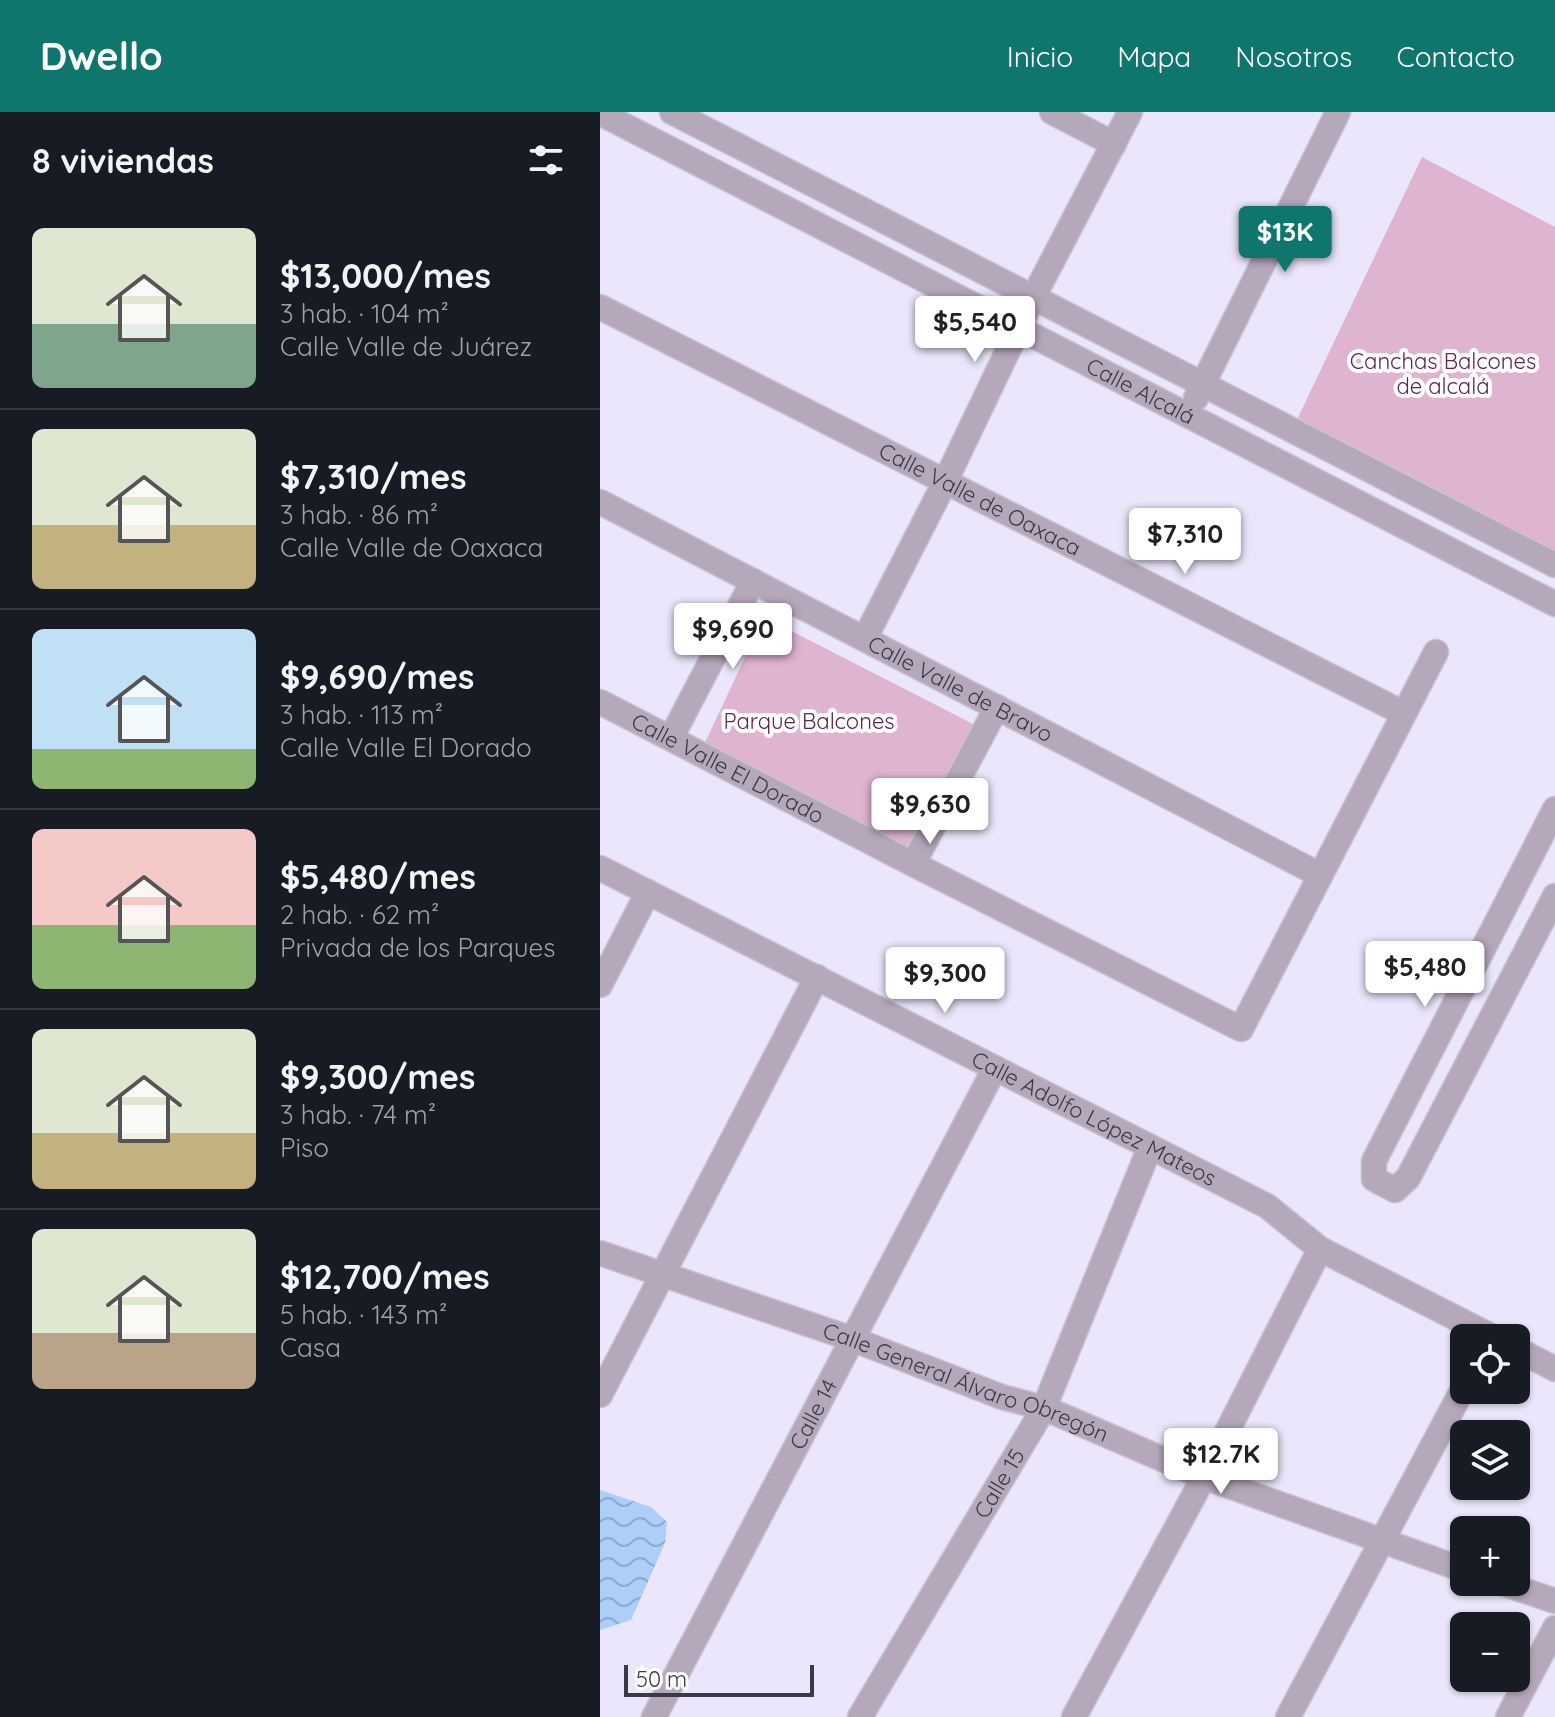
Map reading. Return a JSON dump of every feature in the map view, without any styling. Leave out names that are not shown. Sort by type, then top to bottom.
[{"type":"street","name":"Calle Alcalá","points":[[672,112],[1555,565]]},
{"type":"street","points":[[1052,112],[1114,144]]},
{"type":"street","points":[[865,638],[945,482],[1034,296],[1130,112]]},
{"type":"street","points":[[1187,414],[1338,112]]},
{"type":"street","name":"Calle Alcalá","points":[[600,113],[1555,604]]},
{"type":"street","name":"Calle Valle de Oaxaca","points":[[600,307],[1403,713]]},
{"type":"street","name":"Calle Valle de Bravo","points":[[600,502],[1320,875]]},
{"type":"street","points":[[671,738],[753,581]]},
{"type":"street","points":[[1320,875],[1436,652]]},
{"type":"street","name":"Calle Valle El Dorado","points":[[600,702],[1241,1029],[1320,875]]},
{"type":"street","points":[[913,864],[997,707]]},
{"type":"street","points":[[1555,809],[1374,1161],[1374,1179],[1395,1190],[1408,1178],[1555,896]]},
{"type":"street","name":"Calle Adolfo López Mateos","points":[[600,868],[1267,1206],[1320,1249],[1467,1324]]},
{"type":"street","points":[[600,985],[648,892]]},
{"type":"street","points":[[600,1395],[817,977]]},
{"type":"street","name":"Calle 14","points":[[659,1716],[995,1068]]},
{"type":"street","name":"Calle 15","points":[[860,1717],[1044,1408],[1150,1147]]},
{"type":"street","points":[[1074,1717],[1204,1477],[1320,1249]]},
{"type":"street","name":"Calle General Álvaro Obregón","points":[[600,1253],[852,1339],[1002,1397],[1044,1408],[1204,1477],[1450,1565]]},
{"type":"street","points":[[1530,1356],[1555,1369]]},
{"type":"street","points":[[1288,1717],[1455,1404]]},
{"type":"street","points":[[1530,1593],[1555,1601]]},
{"type":"street","points":[[1508,1717],[1555,1628]]},
{"type":"green space","name":"Canchas Balcones de alcalá","points":[[1422,157],[1555,227],[1555,557],[1295,424]]},
{"type":"green space","name":"Parque Balcones","points":[[764,617],[975,725],[905,850],[702,749]]},
{"type":"water","points":[[600,1490],[651,1507],[667,1522],[665,1543],[631,1620],[600,1630]]}]
